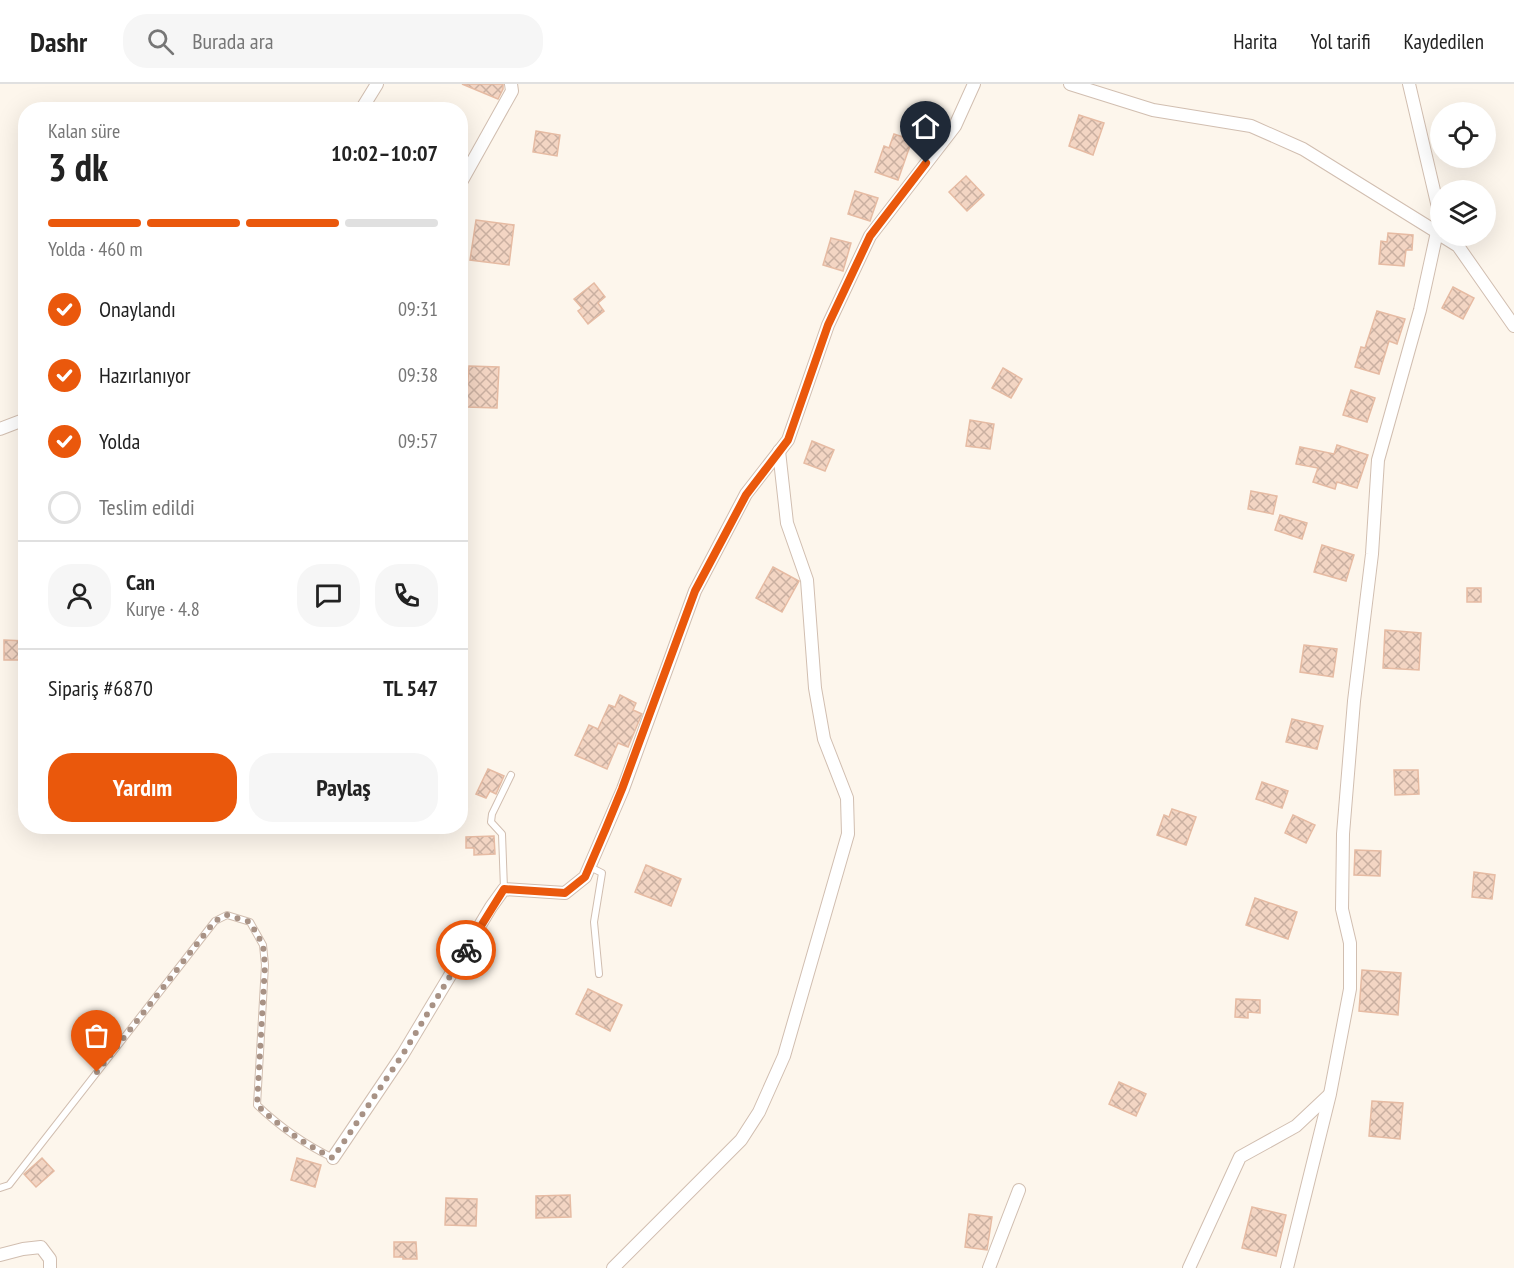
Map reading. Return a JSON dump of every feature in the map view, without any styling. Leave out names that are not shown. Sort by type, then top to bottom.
[{"type":"street","points":[[366,102],[377,84]]},
{"type":"street","points":[[468,170],[512,91],[511,84]]},
{"type":"street","points":[[333,1158],[403,1054],[504,889],[565,893],[585,877],[622,789],[695,591],[746,495],[788,440],[828,325],[870,236],[955,126],[974,84]]},
{"type":"street","points":[[1070,84],[1153,110],[1251,126],[1304,149],[1430,226]]},
{"type":"street","points":[[1409,84],[1432,180]]},
{"type":"street","points":[[1287,1268],[1330,1094],[1350,989],[1350,944],[1342,909],[1343,834],[1354,700],[1372,554],[1378,460],[1436,246]]},
{"type":"street","points":[[1458,246],[1514,326]]},
{"type":"street","points":[[0,429],[18,422]]},
{"type":"street","points":[[613,1268],[741,1140],[759,1113],[784,1056],[848,834],[847,798],[824,739],[815,688],[807,580],[787,523],[780,451]]},
{"type":"street","points":[[1189,1268],[1240,1157],[1296,1126],[1330,1094]]},
{"type":"street","points":[[990,1268],[1019,1190]]},
{"type":"street","points":[[0,1255],[41,1247],[50,1259],[50,1268]]},
{"type":"lane","points":[[504,889],[502,834],[491,822],[492,813],[511,775]]},
{"type":"lane","points":[[589,867],[602,873],[594,922],[599,974]]},
{"type":"lane","points":[[0,1188],[9,1185],[215,921],[227,915],[250,922],[263,945],[265,965],[257,1105],[276,1123],[313,1148],[333,1158]]},
{"type":"building","points":[[462,84],[503,84],[503,89],[498,99]]},
{"type":"building","points":[[1079,115],[1104,123],[1093,155],[1069,146]]},
{"type":"building","points":[[536,131],[560,135],[557,156],[533,152]]},
{"type":"building","points":[[894,134],[912,140],[898,180],[875,172],[884,146],[889,148]]},
{"type":"building","points":[[966,176],[984,195],[967,211],[949,192]]},
{"type":"building","points":[[855,191],[878,198],[870,221],[848,214]]},
{"type":"building","points":[[476,220],[514,225],[509,265],[470,260]]},
{"type":"building","points":[[1388,233],[1413,235],[1412,250],[1406,250],[1404,266],[1379,264],[1381,241],[1387,242]]},
{"type":"building","points":[[831,238],[851,243],[843,271],[823,265]]},
{"type":"building","points":[[594,283],[605,297],[598,303],[604,311],[588,324],[578,311],[582,308],[574,299]]},
{"type":"building","points":[[1453,287],[1474,298],[1463,319],[1442,308]]},
{"type":"building","points":[[1377,311],[1405,319],[1397,344],[1389,341],[1379,374],[1355,367],[1361,347],[1365,348]]},
{"type":"building","points":[[469,366],[499,367],[497,408],[468,407]]},
{"type":"building","points":[[1003,368],[1022,379],[1011,398],[992,388]]},
{"type":"building","points":[[1351,390],[1375,398],[1367,422],[1343,415]]},
{"type":"building","points":[[970,420],[994,424],[990,449],[966,446]]},
{"type":"building","points":[[812,441],[834,450],[825,471],[804,463]]},
{"type":"building","points":[[1337,445],[1368,455],[1357,488],[1337,482],[1335,489],[1313,482],[1318,468],[1296,464],[1300,447],[1334,454]]},
{"type":"building","points":[[1251,491],[1277,496],[1273,514],[1248,509]]},
{"type":"building","points":[[1280,515],[1307,523],[1302,539],[1275,530]]},
{"type":"building","points":[[1322,545],[1354,555],[1346,581],[1314,572]]},
{"type":"building","points":[[773,567],[799,581],[782,612],[756,598]]},
{"type":"building","points":[[1467,588],[1481,588],[1481,602],[1467,602]]},
{"type":"building","points":[[1385,630],[1421,633],[1419,670],[1383,668]]},
{"type":"building","points":[[4,640],[18,641],[18,660],[4,660]]},
{"type":"building","points":[[1304,645],[1337,649],[1333,677],[1300,672]]},
{"type":"building","points":[[620,695],[636,703],[633,710],[642,714],[628,747],[618,743],[607,769],[575,755],[589,725],[598,729],[609,705],[615,707]]},
{"type":"building","points":[[1292,719],[1323,726],[1317,749],[1286,742]]},
{"type":"building","points":[[488,769],[504,776],[496,794],[490,791],[486,798],[476,794]]},
{"type":"building","points":[[1394,770],[1418,770],[1419,794],[1395,795]]},
{"type":"building","points":[[1262,782],[1288,791],[1282,808],[1256,799]]},
{"type":"building","points":[[1172,809],[1196,817],[1186,845],[1157,835],[1164,815],[1169,817]]},
{"type":"building","points":[[1293,815],[1315,825],[1306,843],[1285,833]]},
{"type":"building","points":[[494,836],[495,854],[474,855],[474,848],[466,848],[466,837]]},
{"type":"building","points":[[1355,850],[1381,851],[1380,876],[1354,875]]},
{"type":"building","points":[[646,865],[681,879],[671,906],[635,892]]},
{"type":"building","points":[[1474,872],[1495,875],[1492,899],[1472,897]]},
{"type":"building","points":[[1255,898],[1297,912],[1288,939],[1246,925]]},
{"type":"building","points":[[1362,970],[1401,973],[1398,1015],[1359,1011]]},
{"type":"building","points":[[588,989],[622,1005],[610,1031],[576,1014]]},
{"type":"building","points":[[1236,999],[1260,1000],[1260,1013],[1248,1012],[1248,1018],[1235,1017]]},
{"type":"building","points":[[1119,1082],[1146,1094],[1136,1116],[1109,1104]]},
{"type":"building","points":[[1372,1101],[1403,1103],[1400,1139],[1369,1136]]},
{"type":"building","points":[[42,1158],[54,1171],[36,1187],[24,1174]]},
{"type":"building","points":[[297,1158],[321,1165],[315,1187],[291,1180]]},
{"type":"building","points":[[570,1195],[571,1217],[536,1218],[536,1196]]},
{"type":"building","points":[[446,1198],[477,1199],[476,1226],[445,1225]]},
{"type":"building","points":[[1252,1207],[1286,1215],[1276,1256],[1242,1248]]},
{"type":"building","points":[[969,1214],[992,1217],[987,1250],[965,1247]]},
{"type":"building","points":[[394,1242],[416,1242],[417,1259],[394,1257]]},
{"type":"way so far","points":[[97,1072],[215,921],[227,915],[250,922],[263,945],[265,965],[257,1105],[276,1123],[313,1148],[333,1158],[403,1054],[466,950]]},
{"type":"route","points":[[466,950],[504,889],[565,893],[585,877],[622,789],[695,591],[746,495],[788,440],[828,325],[870,236],[926,163]]}]
